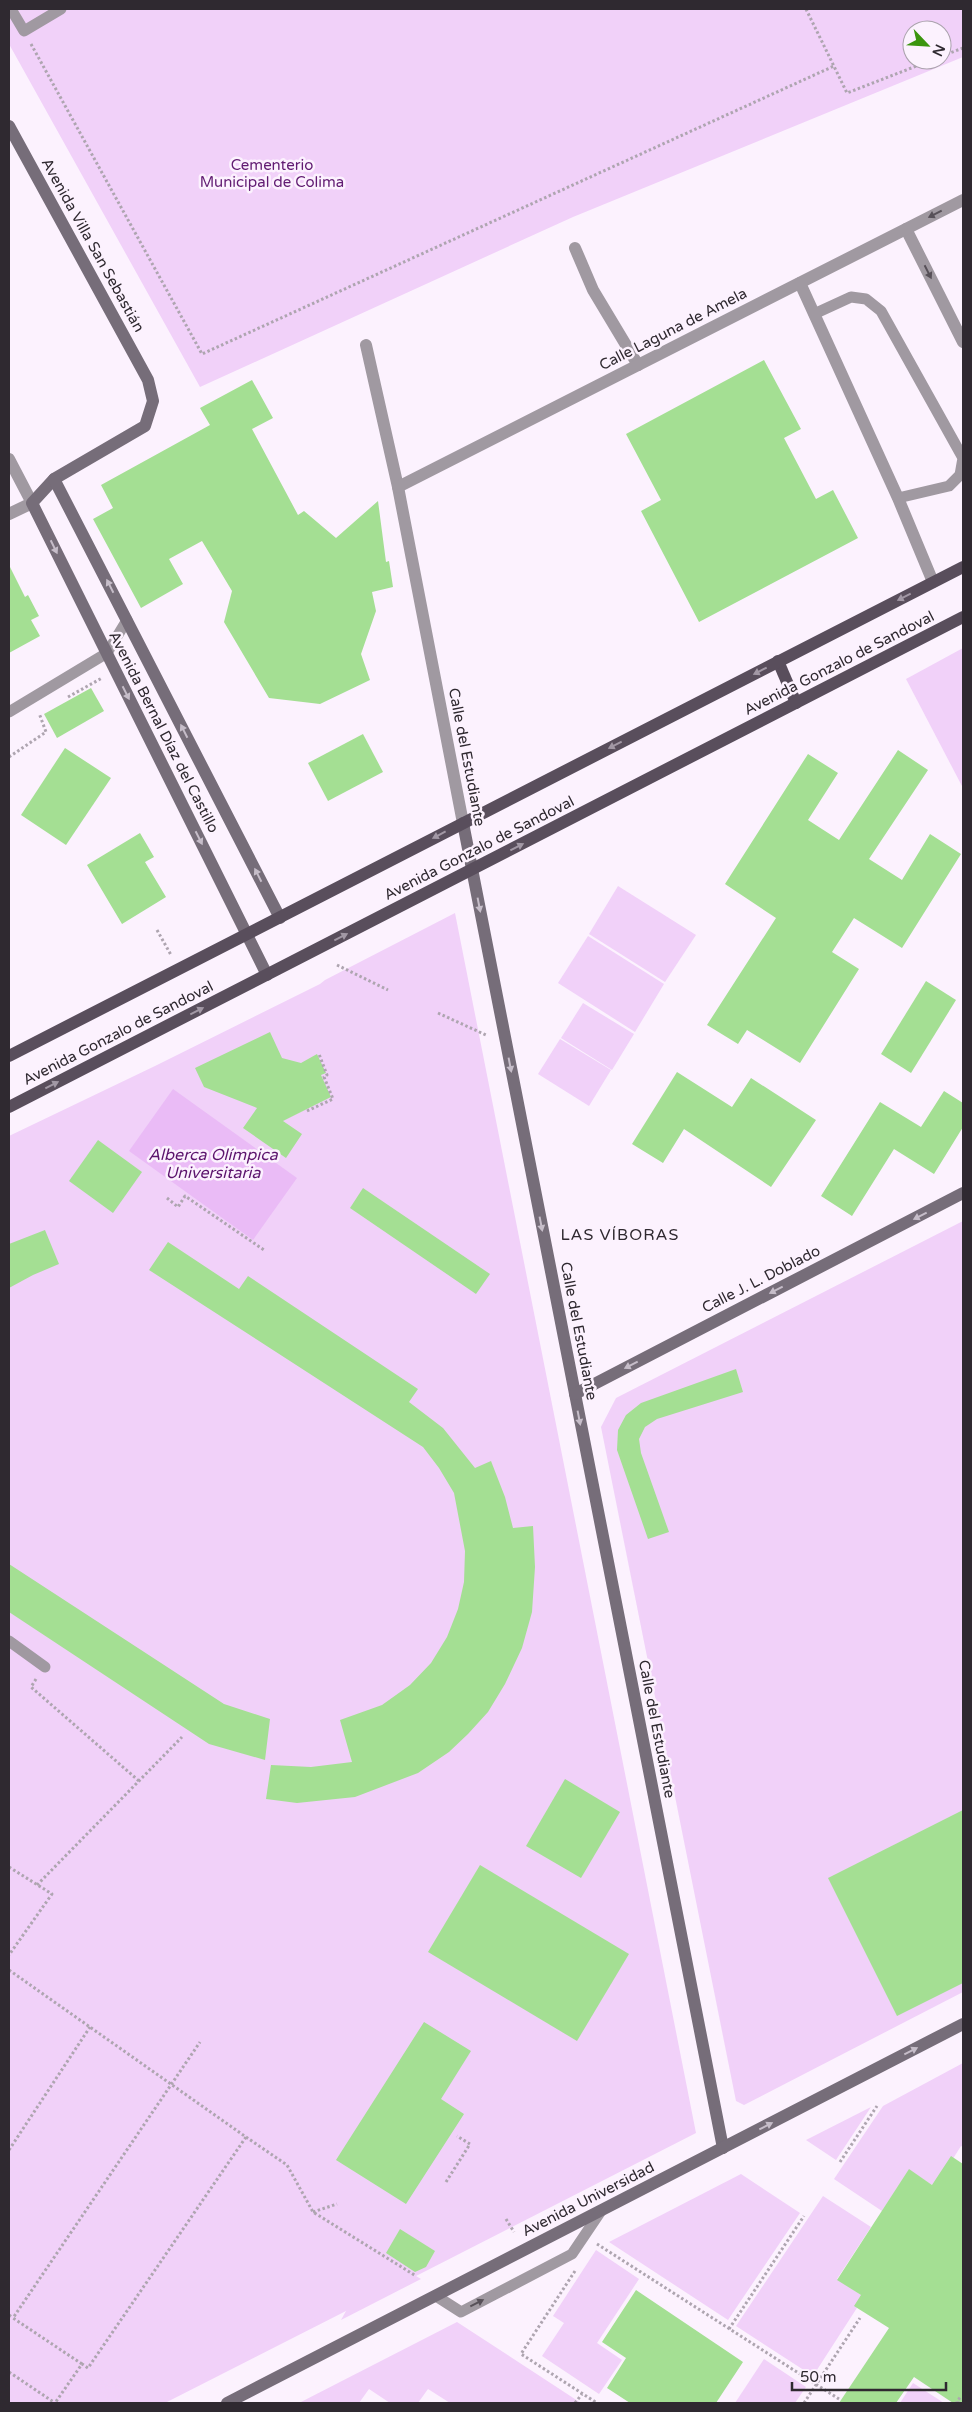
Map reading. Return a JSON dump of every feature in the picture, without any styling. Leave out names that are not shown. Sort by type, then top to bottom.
[{"type":"main road","name":"Avenida Gonzalo de Sandoval","points":[[9,1056],[963,567]]},
{"type":"main road","name":"Avenida Gonzalo de Sandoval","points":[[9,1107],[963,618]]},
{"type":"main road","points":[[778,662],[796,703]]},
{"type":"street","name":"Avenida Villa San Sebastián","points":[[9,126],[148,380],[153,402],[145,426],[54,479],[32,504]]},
{"type":"street","name":"Calle Laguna de Amela","points":[[398,487],[963,200]]},
{"type":"street","points":[[906,229],[963,342]]},
{"type":"street","points":[[575,248],[593,290],[638,365]]},
{"type":"street","points":[[800,283],[898,498],[933,582]]},
{"type":"street","name":"Calle del Estudiante","points":[[366,345],[398,487],[723,2148]]},
{"type":"street","points":[[9,459],[32,504],[9,514]]},
{"type":"street","name":"Avenida Bernal Díaz del Castillo","points":[[54,479],[280,918]]},
{"type":"street","name":"Avenida Bernal Díaz del Castillo","points":[[32,504],[267,974]]},
{"type":"street","name":"Calle J. L. Doblado","points":[[575,1394],[963,1194]]},
{"type":"street","name":"Avenida Universidad","points":[[227,2403],[963,2024]]},
{"type":"lane","points":[[12,9],[24,31],[62,9]]},
{"type":"lane","points":[[814,314],[851,297],[866,299],[881,311],[963,458],[960,475],[949,486],[898,498]]},
{"type":"lane","points":[[9,712],[106,653],[127,620]]},
{"type":"lane","points":[[9,1641],[45,1667]]},
{"type":"lane","points":[[436,2296],[461,2312],[572,2254],[601,2211]]},
{"type":"path","points":[[806,9],[847,93],[906,70]]},
{"type":"path","points":[[24,31],[202,354],[834,66]]},
{"type":"path","points":[[64,700],[116,671]]},
{"type":"path","points":[[9,758],[46,732],[38,714],[46,709]]},
{"type":"path","points":[[157,930],[179,969]]},
{"type":"path","points":[[337,964],[388,990]]},
{"type":"path","points":[[438,1013],[486,1035]]},
{"type":"path","points":[[307,1111],[333,1099],[324,1076],[327,1075],[318,1054]]},
{"type":"path","points":[[167,1198],[178,1206],[185,1196],[264,1250]]},
{"type":"path","points":[[45,1667],[31,1687],[139,1781]]},
{"type":"path","points":[[37,1885],[182,1737]]},
{"type":"path","points":[[9,1867],[52,1894],[9,1955]]},
{"type":"path","points":[[9,1970],[287,2165],[313,2212],[416,2276]]},
{"type":"path","points":[[9,2150],[90,2027]]},
{"type":"path","points":[[13,2318],[200,2042]]},
{"type":"path","points":[[840,2162],[877,2106]]},
{"type":"path","points":[[446,2182],[470,2144],[457,2136]]},
{"type":"path","points":[[9,2315],[88,2368],[246,2138]]},
{"type":"path","points":[[313,2212],[336,2204]]},
{"type":"path","points":[[729,2329],[804,2216]]},
{"type":"path","points":[[506,2219],[514,2232]]},
{"type":"path","points":[[594,2242],[839,2399]]},
{"type":"path","points":[[579,2264],[521,2354],[597,2403]]},
{"type":"path","points":[[804,2403],[860,2318]]},
{"type":"path","points":[[9,2372],[55,2403],[82,2364]]},
{"type":"path","points":[[575,2403],[582,2394]]},
{"type":"path","points":[[959,2403],[957,2402],[960,2396]]},
{"type":"green space","name":"Cementerio Municipal de Colima","points":[[9,9],[963,9],[963,57],[952,62],[952,20],[902,20],[902,70],[931,70],[573,217],[200,387],[9,44]]},
{"type":"green space","points":[[963,648],[963,788],[906,679]]},
{"type":"green space","points":[[618,886],[696,935],[665,982],[589,934]]},
{"type":"green space","points":[[455,913],[696,2133],[416,2276],[421,2279],[341,2320],[346,2311],[165,2403],[9,2403],[9,1136],[320,984]]},
{"type":"green space","points":[[588,936],[664,984],[635,1032],[558,983]]},
{"type":"green space","points":[[583,1003],[634,1034],[612,1070],[561,1038]]},
{"type":"green space","points":[[560,1039],[611,1070],[589,1106],[538,1074]]},
{"type":"green space","points":[[963,1221],[963,1992],[744,2105],[736,2101],[601,1427],[616,1398]]},
{"type":"green space","points":[[963,2063],[963,2147],[961,2146],[935,2187],[909,2170],[882,2211],[834,2179],[883,2106]]},
{"type":"green space","points":[[871,2107],[836,2160],[806,2140]]},
{"type":"green space","points":[[741,2174],[800,2213],[728,2320],[609,2242]]},
{"type":"green space","points":[[823,2196],[871,2227],[837,2279],[864,2297],[813,2376],[736,2326]]},
{"type":"green space","points":[[596,2250],[639,2279],[597,2343],[622,2360],[599,2394],[542,2356],[564,2323],[553,2316]]},
{"type":"green space","points":[[457,2322],[581,2403],[450,2403],[428,2389],[418,2403],[390,2403],[369,2389],[359,2403],[299,2403]]},
{"type":"green space","points":[[764,2359],[806,2387],[795,2403],[735,2403]]},
{"type":"green space","points":[[913,2383],[944,2403],[900,2403]]},
{"type":"water","name":"Alberca Olímpica Universitaria","points":[[173,1089],[297,1178],[253,1240],[129,1151]]},
{"type":"building","points":[[764,360],[801,429],[784,438],[816,499],[833,490],[858,538],[699,622],[641,511],[661,500],[626,434]]},
{"type":"building","points":[[252,380],[273,418],[252,429],[298,515],[304,511],[336,538],[378,501],[386,562],[389,561],[393,587],[372,592],[376,611],[361,654],[370,680],[320,704],[269,698],[224,622],[232,591],[202,541],[169,559],[183,584],[141,608],[93,519],[113,508],[101,485],[210,425],[200,408]]},
{"type":"building","points":[[9,565],[25,597],[28,595],[39,616],[31,620],[40,636],[9,653]]},
{"type":"building","points":[[91,688],[104,711],[57,738],[44,714]]},
{"type":"building","points":[[363,734],[383,772],[328,801],[308,763]]},
{"type":"building","points":[[65,748],[111,778],[66,845],[21,815]]},
{"type":"building","points":[[898,750],[928,770],[869,859],[902,880],[930,834],[961,854],[902,948],[854,918],[832,952],[859,969],[800,1063],[747,1030],[738,1044],[707,1025],[776,918],[725,884],[808,754],[838,773],[808,820],[839,840]]},
{"type":"building","points":[[140,833],[154,857],[145,862],[166,897],[122,924],[87,865]]},
{"type":"building","points":[[926,981],[956,1000],[911,1073],[881,1054]]},
{"type":"building","points":[[270,1032],[282,1058],[301,1063],[317,1054],[326,1073],[321,1075],[331,1097],[283,1121],[302,1134],[286,1158],[243,1128],[257,1108],[204,1087],[195,1068]]},
{"type":"building","points":[[677,1072],[732,1107],[751,1078],[816,1120],[771,1187],[684,1129],[663,1163],[632,1144]]},
{"type":"building","points":[[944,1091],[963,1103],[963,1127],[934,1174],[894,1149],[852,1216],[821,1196],[880,1102],[921,1127]]},
{"type":"building","points":[[98,1140],[142,1172],[113,1213],[69,1181]]},
{"type":"building","points":[[363,1188],[490,1274],[476,1294],[350,1208]]},
{"type":"building","points":[[45,1230],[59,1264],[9,1288],[9,1244]]},
{"type":"building","points":[[168,1242],[239,1289],[248,1276],[418,1389],[409,1402],[443,1428],[475,1468],[491,1461],[505,1497],[513,1528],[533,1526],[535,1567],[532,1612],[522,1648],[505,1684],[488,1712],[449,1752],[418,1773],[355,1797],[297,1803],[266,1799],[271,1765],[311,1767],[352,1762],[340,1720],[382,1705],[410,1685],[431,1663],[447,1637],[458,1609],[464,1582],[465,1551],[454,1493],[439,1468],[423,1447],[149,1270]]},
{"type":"building","points":[[736,1369],[743,1392],[657,1419],[645,1427],[639,1439],[641,1453],[669,1532],[648,1539],[617,1450],[618,1430],[626,1415],[641,1403]]},
{"type":"building","points":[[9,1564],[224,1704],[270,1719],[265,1760],[209,1744],[9,1612]]},
{"type":"building","points":[[565,1779],[620,1812],[581,1878],[526,1846]]},
{"type":"building","points":[[963,1810],[963,1983],[897,2016],[828,1878]]},
{"type":"building","points":[[480,1865],[629,1954],[577,2041],[428,1952]]},
{"type":"building","points":[[424,2022],[471,2051],[441,2099],[464,2114],[406,2204],[336,2160]]},
{"type":"building","points":[[951,2156],[963,2164],[963,2403],[953,2403],[914,2377],[896,2403],[839,2403],[889,2328],[854,2306],[861,2295],[837,2280],[909,2169],[932,2185]]},
{"type":"building","points":[[400,2229],[435,2251],[426,2267],[415,2272],[386,2253]]},
{"type":"building","points":[[636,2290],[743,2362],[716,2403],[630,2403],[607,2388],[626,2358],[602,2342]]},
{"type":"district","name":"LAS VÍBORAS","points":[[620,1235]]}]
